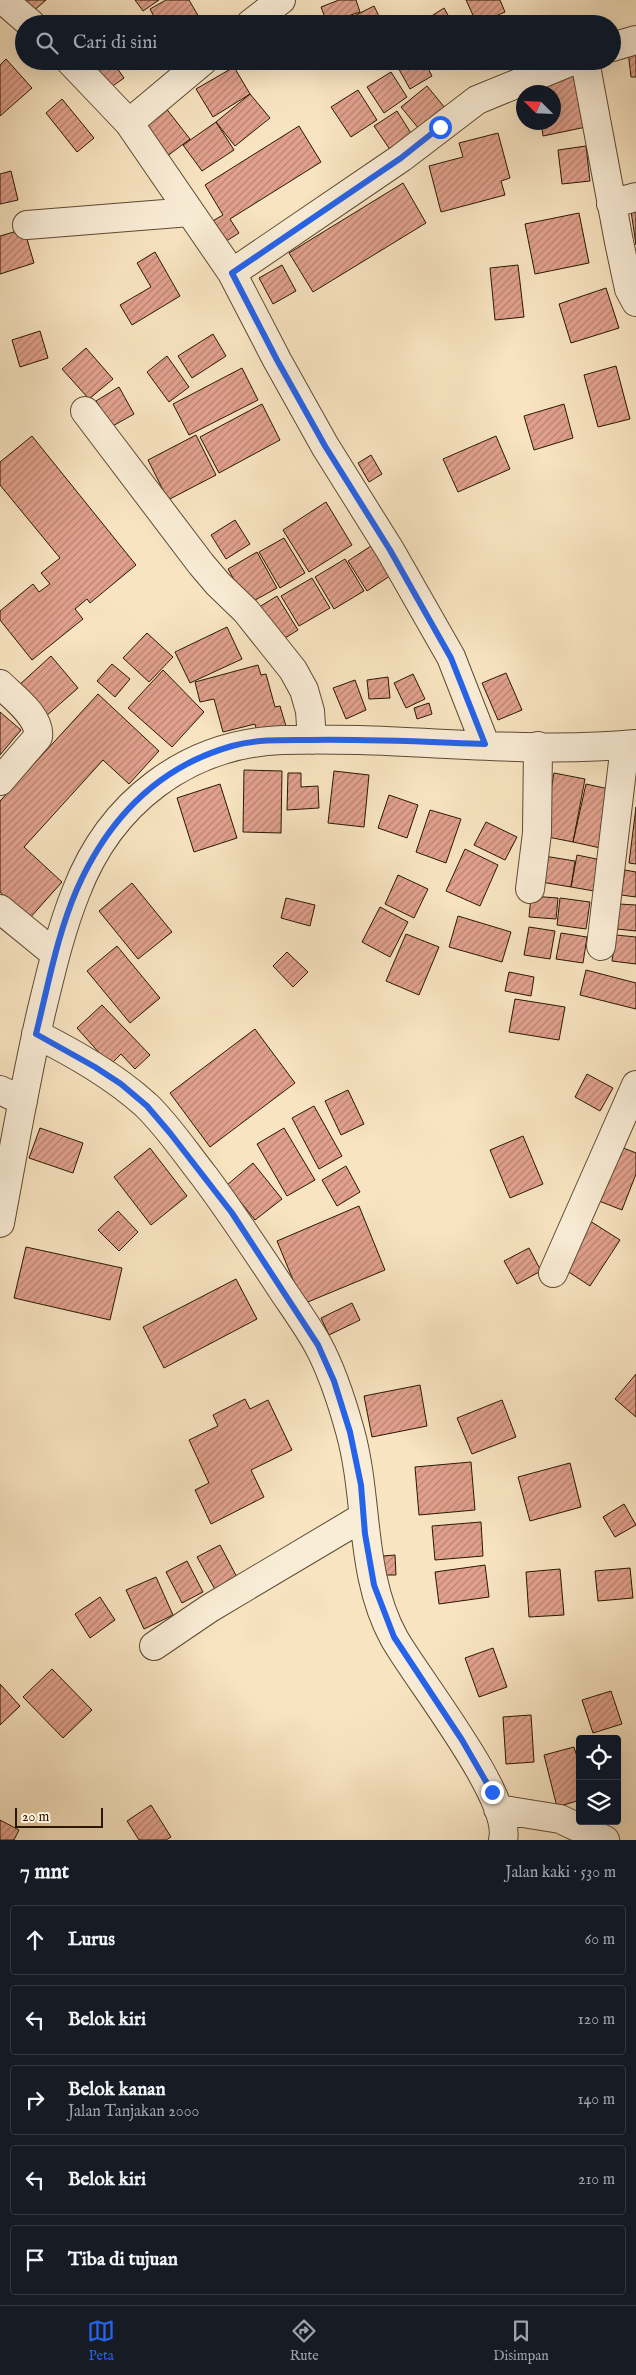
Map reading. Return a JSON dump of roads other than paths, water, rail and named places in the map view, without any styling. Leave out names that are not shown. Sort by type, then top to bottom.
[{"type":"street","points":[[3,0],[20,15]]},
{"type":"street","points":[[262,15],[281,0]]},
{"type":"street","points":[[621,44],[636,40]]},
{"type":"street","points":[[79,70],[129,123],[232,273],[277,360],[325,446],[390,550],[451,658],[485,744]]},
{"type":"street","points":[[129,123],[193,70]]},
{"type":"street","points":[[232,273],[401,158],[477,100],[550,70]]},
{"type":"street","points":[[588,70],[624,201],[629,289],[636,302]]},
{"type":"street","points":[[27,225],[190,212]]},
{"type":"street","points":[[84,411],[201,564],[218,584],[246,611],[293,670],[304,690],[310,711],[312,740]]},
{"type":"street","points":[[0,684],[33,719],[39,729],[38,737],[0,782]]},
{"type":"street","points":[[0,1223],[12,1096],[36,1034],[55,954],[77,890],[100,845],[127,809],[164,777],[201,756],[234,745],[280,740],[538,746],[631,744],[601,946]]},
{"type":"street","points":[[530,889],[537,833],[538,746]]},
{"type":"street","points":[[0,908],[55,954]]},
{"type":"street","points":[[36,1034],[95,1067],[121,1084],[147,1106],[232,1213],[318,1345],[334,1381],[350,1432],[361,1485],[363,1517],[374,1585],[394,1637],[462,1740],[492,1792],[504,1835],[503,1840]]},
{"type":"street","points":[[553,1274],[636,1085]]},
{"type":"street","points":[[154,1646],[210,1608],[363,1517]]},
{"type":"street","points":[[498,1809],[560,1819],[605,1840]]}]
